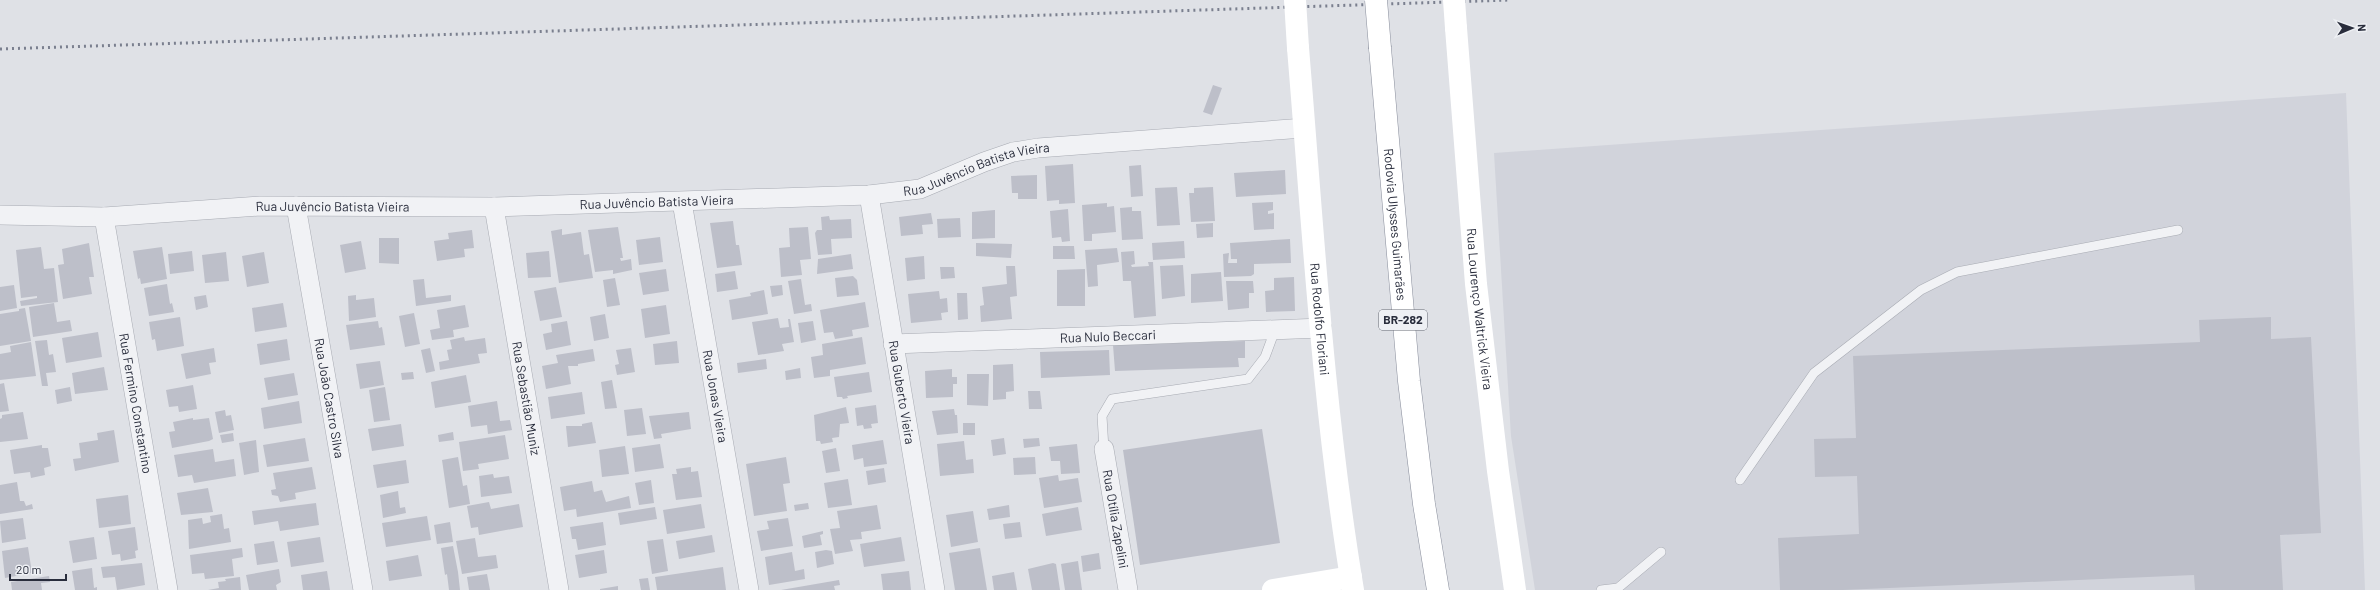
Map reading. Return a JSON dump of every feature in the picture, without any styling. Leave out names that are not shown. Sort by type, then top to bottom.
[{"type":"main road","name":"Rua Rodolfo Floriani","points":[[1295,0],[1304,128],[1322,328],[1335,453],[1352,583]]},
{"type":"main road","name":"Rodovia Ulysses Guimarães","points":[[1376,0],[1409,381],[1424,504],[1438,590]]},
{"type":"main road","name":"Rua Lourenço Waltrick Vieira","points":[[1454,0],[1476,284],[1498,471],[1515,590]]},
{"type":"main road","points":[[1273,590],[1352,583]]},
{"type":"street","name":"Rua Juvêncio Batista Vieira","points":[[0,215],[104,217],[240,206],[494,207],[869,196],[920,189],[984,162],[1013,152],[1038,148],[1304,128]]},
{"type":"street","name":"Rua Guberto Vieira","points":[[869,196],[935,590]]},
{"type":"street","name":"Rua Jonas Vieira","points":[[682,202],[749,590]]},
{"type":"street","name":"Rua João Castro Silva","points":[[296,206],[363,590]]},
{"type":"street","name":"Rua Sebastião Muniz","points":[[494,207],[559,590]]},
{"type":"street","name":"Rua Fermino Constantino","points":[[104,217],[168,590]]},
{"type":"street","name":"Rua Nulo Beccari","points":[[893,344],[1322,328]]},
{"type":"street","name":"Rua Otília Zapelini","points":[[1104,449],[1128,590]]},
{"type":"lane","points":[[1740,480],[1814,373],[1921,290],[1957,272],[2178,230]]},
{"type":"lane","points":[[1104,449],[1102,416],[1112,399],[1248,379],[1265,357],[1274,330]]},
{"type":"lane","points":[[1601,590],[1618,588],[1661,552]]},
{"type":"shaded area","points":[[2346,93],[2365,590],[1535,590],[1511,436],[1494,153]]},
{"type":"building","points":[[1213,85],[1222,88],[1212,115],[1203,112]]},
{"type":"building","points":[[1073,164],[1075,203],[1059,204],[1059,200],[1047,201],[1045,166]]},
{"type":"building","points":[[1141,165],[1143,196],[1131,197],[1129,166]]},
{"type":"building","points":[[1285,170],[1286,194],[1236,197],[1234,173]]},
{"type":"building","points":[[1037,175],[1037,199],[1018,199],[1018,193],[1012,193],[1011,176]]},
{"type":"building","points":[[1177,187],[1180,225],[1157,226],[1155,188]]},
{"type":"building","points":[[1213,187],[1215,221],[1191,222],[1189,193],[1194,193],[1194,188]]},
{"type":"building","points":[[1273,202],[1273,210],[1268,211],[1268,214],[1274,213],[1274,229],[1254,230],[1252,203]]},
{"type":"building","points":[[1107,203],[1107,207],[1114,206],[1116,232],[1092,234],[1092,241],[1084,241],[1082,205]]},
{"type":"building","points":[[1132,207],[1132,211],[1141,211],[1143,239],[1122,240],[1120,208]]},
{"type":"building","points":[[1068,209],[1070,241],[1062,242],[1061,237],[1052,238],[1050,211]]},
{"type":"building","points":[[995,210],[995,238],[972,239],[972,212]]},
{"type":"building","points":[[931,213],[933,224],[922,225],[923,234],[901,236],[899,217]]},
{"type":"building","points":[[829,216],[830,220],[851,219],[852,238],[831,239],[832,254],[818,255],[815,233],[817,230],[822,230],[821,217]]},
{"type":"building","points":[[960,218],[961,237],[938,238],[937,219]]},
{"type":"building","points":[[733,221],[736,245],[739,245],[742,265],[717,268],[710,223]]},
{"type":"building","points":[[1213,223],[1213,237],[1197,238],[1196,224]]},
{"type":"building","points":[[618,227],[623,258],[620,258],[621,261],[631,259],[632,270],[613,274],[613,270],[595,272],[588,230]]},
{"type":"building","points":[[808,227],[811,259],[800,260],[802,275],[781,277],[779,248],[790,247],[789,228]]},
{"type":"building","points":[[562,229],[562,235],[581,232],[584,255],[589,254],[593,278],[559,283],[551,231]]},
{"type":"building","points":[[472,230],[474,248],[464,249],[465,257],[437,261],[434,241],[449,239],[448,233]]},
{"type":"building","points":[[660,237],[663,262],[639,265],[636,240]]},
{"type":"building","points":[[379,238],[399,238],[399,264],[379,263]]},
{"type":"building","points":[[1290,239],[1291,263],[1254,264],[1254,274],[1251,276],[1224,277],[1223,254],[1229,253],[1228,263],[1237,263],[1237,259],[1231,259],[1230,243]]},
{"type":"building","points":[[361,241],[366,269],[345,273],[340,245]]},
{"type":"building","points":[[1184,241],[1185,258],[1153,260],[1152,243]]},
{"type":"building","points":[[89,243],[94,277],[89,277],[92,294],[63,299],[58,265],[64,264],[62,249]]},
{"type":"building","points":[[976,243],[1012,244],[1011,258],[976,256]]},
{"type":"building","points":[[1053,246],[1074,246],[1075,259],[1053,259]]},
{"type":"building","points":[[41,247],[44,269],[54,268],[58,302],[21,306],[20,301],[37,298],[37,296],[21,298],[16,250]]},
{"type":"building","points":[[162,247],[167,279],[141,284],[140,278],[138,279],[133,251]]},
{"type":"building","points":[[1117,248],[1119,262],[1097,265],[1098,286],[1088,287],[1085,250]]},
{"type":"building","points":[[192,251],[194,271],[170,274],[168,254]]},
{"type":"building","points":[[549,251],[551,277],[528,278],[526,253]]},
{"type":"building","points":[[1134,251],[1135,264],[1131,265],[1132,267],[1149,266],[1148,262],[1153,262],[1156,316],[1134,318],[1131,281],[1123,281],[1121,252]]},
{"type":"building","points":[[226,252],[229,281],[205,283],[202,255]]},
{"type":"building","points":[[264,252],[269,283],[247,287],[242,256]]},
{"type":"building","points":[[851,254],[853,269],[817,274],[818,259]]},
{"type":"building","points":[[924,256],[925,279],[907,281],[905,258]]},
{"type":"building","points":[[1183,265],[1185,296],[1162,299],[1160,266]]},
{"type":"building","points":[[1006,266],[1015,266],[1017,296],[1010,297],[1012,319],[981,322],[980,306],[984,305],[982,287],[1007,284]]},
{"type":"building","points":[[940,267],[954,267],[955,278],[941,279]]},
{"type":"building","points":[[666,269],[669,291],[643,295],[639,273]]},
{"type":"building","points":[[1085,269],[1085,306],[1057,306],[1057,270]]},
{"type":"building","points":[[735,271],[738,289],[717,292],[715,274]]},
{"type":"building","points":[[1221,272],[1223,301],[1191,303],[1191,274]]},
{"type":"building","points":[[853,276],[857,280],[859,295],[837,297],[835,278]]},
{"type":"building","points":[[1294,277],[1295,311],[1266,312],[1265,291],[1274,290],[1274,278]]},
{"type":"building","points":[[615,278],[620,305],[607,307],[603,280]]},
{"type":"building","points":[[424,279],[426,298],[451,295],[451,301],[416,306],[413,280]]},
{"type":"building","points":[[801,279],[805,305],[811,304],[812,311],[794,314],[788,281]]},
{"type":"building","points":[[1226,281],[1253,281],[1254,293],[1249,293],[1249,308],[1228,310]]},
{"type":"building","points":[[167,284],[170,304],[172,303],[174,312],[149,316],[144,288]]},
{"type":"building","points":[[14,285],[17,308],[0,311],[0,287]]},
{"type":"building","points":[[782,285],[783,295],[772,297],[770,286]]},
{"type":"building","points":[[556,287],[562,317],[540,321],[534,291]]},
{"type":"building","points":[[764,290],[768,314],[732,320],[729,300],[751,296],[750,293]]},
{"type":"building","points":[[939,291],[940,299],[947,298],[948,312],[941,313],[942,320],[911,323],[908,294]]},
{"type":"building","points":[[957,293],[967,293],[968,319],[958,320]]},
{"type":"building","points":[[206,295],[208,307],[196,310],[194,297]]},
{"type":"building","points":[[356,295],[356,300],[374,298],[376,317],[349,321],[348,296]]},
{"type":"building","points":[[865,302],[869,327],[852,330],[853,336],[835,339],[833,332],[824,333],[820,310]]},
{"type":"building","points":[[54,303],[57,322],[70,320],[72,331],[33,337],[29,307]]},
{"type":"building","points":[[283,303],[287,327],[255,332],[252,308]]},
{"type":"building","points":[[465,305],[469,327],[453,330],[454,337],[432,340],[430,330],[440,328],[437,310]]},
{"type":"building","points":[[666,305],[670,334],[645,338],[641,309]]},
{"type":"building","points":[[25,308],[31,341],[0,346],[0,314],[19,311],[19,309]]},
{"type":"building","points":[[414,313],[420,344],[405,347],[399,316]]},
{"type":"building","points":[[605,314],[609,338],[594,341],[590,317]]},
{"type":"building","points":[[180,317],[184,346],[157,351],[155,339],[152,340],[149,322]]},
{"type":"building","points":[[2271,317],[2271,339],[2311,337],[2321,533],[2280,535],[2283,590],[2195,590],[2194,575],[1843,590],[1780,590],[1778,538],[1859,534],[1857,476],[1815,477],[1814,439],[1856,438],[1853,356],[2200,342],[2199,320]]},
{"type":"building","points":[[778,318],[780,328],[789,327],[788,319],[790,319],[794,342],[782,344],[784,351],[758,355],[752,322]]},
{"type":"building","points":[[378,321],[379,328],[382,327],[385,345],[350,350],[346,325]]},
{"type":"building","points":[[567,321],[571,345],[546,350],[543,334],[552,332],[551,324]]},
{"type":"building","points":[[813,321],[816,340],[801,343],[798,323]]},
{"type":"building","points":[[98,332],[102,357],[66,363],[62,338]]},
{"type":"building","points":[[464,337],[465,341],[485,338],[487,353],[478,354],[480,363],[440,370],[439,362],[449,360],[447,350],[452,349],[450,340]]},
{"type":"building","points":[[862,337],[866,364],[830,370],[830,376],[814,378],[811,357],[823,355],[822,344]]},
{"type":"building","points":[[287,339],[290,360],[260,365],[257,344]]},
{"type":"building","points":[[47,340],[49,355],[53,354],[56,372],[46,373],[48,386],[42,386],[35,341]]},
{"type":"building","points":[[677,341],[679,363],[655,365],[653,344]]},
{"type":"building","points":[[1245,341],[1245,358],[1238,358],[1239,367],[1115,371],[1113,345]]},
{"type":"building","points":[[31,342],[36,376],[0,380],[0,354],[11,352],[10,346]]},
{"type":"building","points":[[214,348],[216,362],[209,363],[211,374],[186,379],[181,354]]},
{"type":"building","points":[[430,348],[435,371],[426,373],[421,350]]},
{"type":"building","points":[[631,348],[635,372],[617,375],[615,365],[619,364],[616,350]]},
{"type":"building","points":[[593,349],[595,361],[578,364],[578,366],[568,366],[571,384],[546,389],[542,366],[558,363],[556,355]]},
{"type":"building","points":[[1109,350],[1110,375],[1041,378],[1040,352]]},
{"type":"building","points":[[766,359],[767,369],[738,373],[737,363]]},
{"type":"building","points":[[380,361],[384,385],[360,389],[356,364]]},
{"type":"building","points":[[1013,364],[1014,391],[1006,392],[1006,399],[993,400],[993,365]]},
{"type":"building","points":[[104,367],[108,390],[75,394],[72,373]]},
{"type":"building","points":[[800,368],[801,378],[786,380],[785,371]]},
{"type":"building","points":[[952,369],[952,377],[957,377],[957,384],[953,384],[953,397],[926,398],[925,371]]},
{"type":"building","points":[[413,372],[414,379],[402,380],[401,373]]},
{"type":"building","points":[[869,372],[872,392],[847,396],[848,398],[843,399],[842,397],[837,397],[834,377]]},
{"type":"building","points":[[294,373],[298,395],[268,400],[264,378]]},
{"type":"building","points":[[967,374],[989,374],[988,406],[967,405]]},
{"type":"building","points":[[466,375],[471,402],[435,408],[431,382]]},
{"type":"building","points":[[612,380],[617,408],[605,409],[601,382]]},
{"type":"building","points":[[4,383],[9,411],[0,412],[0,384]]},
{"type":"building","points":[[193,385],[197,409],[179,412],[178,406],[169,407],[166,390]]},
{"type":"building","points":[[70,387],[72,401],[57,404],[55,390]]},
{"type":"building","points":[[385,387],[390,420],[374,422],[369,390]]},
{"type":"building","points":[[1028,391],[1040,391],[1042,409],[1029,409]]},
{"type":"building","points":[[582,392],[585,414],[551,419],[548,397]]},
{"type":"building","points":[[299,401],[302,423],[264,429],[261,408]]},
{"type":"building","points":[[497,401],[500,421],[510,420],[512,430],[488,434],[487,425],[471,427],[468,406]]},
{"type":"building","points":[[876,405],[878,423],[871,424],[872,428],[864,429],[863,425],[857,426],[855,408]]},
{"type":"building","points":[[846,407],[849,423],[840,424],[839,437],[832,438],[833,442],[821,444],[820,441],[816,441],[814,415]]},
{"type":"building","points":[[642,408],[646,434],[627,436],[624,410]]},
{"type":"building","points":[[954,409],[955,415],[957,415],[958,433],[937,435],[932,411]]},
{"type":"building","points":[[225,410],[226,416],[231,415],[234,430],[219,433],[215,412]]},
{"type":"building","points":[[23,412],[28,439],[0,442],[0,419],[2,418],[2,415]]},
{"type":"building","points":[[689,412],[691,429],[661,434],[662,438],[654,439],[649,416]]},
{"type":"building","points":[[193,418],[193,420],[209,418],[213,439],[172,448],[169,432],[175,431],[173,422]]},
{"type":"building","points":[[592,422],[596,443],[568,447],[566,426],[582,426],[582,424]]},
{"type":"building","points":[[963,423],[975,423],[975,435],[963,435]]},
{"type":"building","points":[[401,424],[404,446],[372,451],[368,429]]},
{"type":"building","points":[[1262,429],[1280,543],[1140,565],[1123,450]]},
{"type":"building","points":[[114,430],[119,462],[75,471],[73,459],[81,458],[79,443],[98,440],[97,433]]},
{"type":"building","points":[[453,432],[454,440],[439,442],[438,435]]},
{"type":"building","points":[[233,433],[234,441],[222,443],[220,435]]},
{"type":"building","points":[[505,435],[509,459],[478,464],[479,469],[463,471],[459,442]]},
{"type":"building","points":[[305,438],[309,461],[267,467],[263,445]]},
{"type":"building","points":[[1004,438],[1006,454],[993,456],[991,440]]},
{"type":"building","points":[[1039,438],[1040,446],[1024,448],[1023,439]]},
{"type":"building","points":[[256,440],[259,472],[244,475],[239,443]]},
{"type":"building","points":[[883,440],[887,464],[864,467],[863,458],[854,460],[852,445]]},
{"type":"building","points":[[964,441],[966,460],[973,459],[974,473],[940,476],[937,444]]},
{"type":"building","points":[[660,444],[664,468],[635,472],[632,448]]},
{"type":"building","points":[[1077,444],[1080,473],[1061,474],[1060,461],[1051,461],[1049,447]]},
{"type":"building","points":[[42,445],[42,448],[48,448],[51,466],[44,468],[45,475],[31,478],[30,472],[14,474],[10,450]]},
{"type":"building","points":[[625,446],[629,474],[602,477],[599,450]]},
{"type":"building","points":[[836,448],[840,471],[826,473],[822,451]]},
{"type":"building","points":[[213,449],[215,462],[234,459],[236,476],[194,483],[192,475],[178,477],[174,455]]},
{"type":"building","points":[[458,457],[463,486],[467,485],[470,504],[449,508],[442,460]]},
{"type":"building","points":[[786,457],[790,483],[783,484],[787,511],[754,516],[746,464]]},
{"type":"building","points":[[1035,457],[1036,474],[1014,475],[1013,458]]},
{"type":"building","points":[[406,460],[409,483],[377,488],[373,465]]},
{"type":"building","points":[[312,467],[316,489],[295,493],[296,499],[280,502],[278,496],[272,495],[271,490],[276,489],[273,473]]},
{"type":"building","points":[[691,467],[691,472],[698,471],[702,497],[676,500],[672,474],[677,474],[676,469]]},
{"type":"building","points":[[884,468],[886,482],[868,485],[866,471]]},
{"type":"building","points":[[493,474],[494,478],[509,476],[512,493],[481,497],[479,476]]},
{"type":"building","points":[[1058,475],[1059,481],[1078,478],[1082,502],[1044,508],[1039,478]]},
{"type":"building","points":[[848,479],[852,505],[828,508],[824,483]]},
{"type":"building","points":[[651,480],[654,503],[639,505],[635,483]]},
{"type":"building","points":[[592,481],[594,492],[602,490],[606,502],[629,496],[631,508],[577,517],[576,509],[564,511],[560,487]]},
{"type":"building","points":[[17,482],[20,501],[24,501],[26,506],[32,504],[33,509],[0,514],[0,485]]},
{"type":"building","points":[[208,488],[213,512],[181,515],[177,493]]},
{"type":"building","points":[[398,491],[400,508],[405,507],[406,513],[383,518],[380,495]]},
{"type":"building","points":[[128,495],[131,524],[99,528],[96,499]]},
{"type":"building","points":[[489,502],[491,509],[519,504],[523,527],[479,535],[478,527],[471,528],[467,506]]},
{"type":"building","points":[[316,503],[319,525],[280,531],[278,521],[254,525],[252,511]]},
{"type":"building","points":[[808,503],[809,509],[795,511],[794,505]]},
{"type":"building","points":[[701,504],[705,528],[667,534],[663,510]]},
{"type":"building","points":[[877,505],[881,529],[861,532],[862,539],[850,540],[853,551],[835,554],[830,529],[840,528],[837,511]]},
{"type":"building","points":[[1009,505],[1010,517],[989,520],[987,509]]},
{"type":"building","points":[[655,507],[657,519],[620,525],[618,513]]},
{"type":"building","points":[[1078,507],[1082,530],[1046,536],[1042,514]]},
{"type":"building","points":[[973,511],[978,542],[951,547],[946,515]]},
{"type":"building","points":[[222,514],[224,529],[229,528],[231,542],[189,549],[188,520],[202,518],[203,524],[211,522],[210,516]]},
{"type":"building","points":[[427,516],[431,540],[386,547],[382,523]]},
{"type":"building","points":[[23,518],[26,539],[2,543],[0,521]]},
{"type":"building","points":[[788,518],[793,546],[761,551],[757,531],[769,529],[767,521]]},
{"type":"building","points":[[450,522],[453,542],[437,544],[434,525]]},
{"type":"building","points":[[603,522],[606,545],[578,550],[576,539],[572,539],[570,527]]},
{"type":"building","points":[[1020,522],[1022,537],[1005,539],[1003,524]]},
{"type":"building","points":[[135,527],[138,550],[135,551],[136,558],[121,561],[120,554],[112,555],[108,531]]},
{"type":"building","points":[[823,531],[823,534],[820,535],[822,545],[804,548],[802,536]]},
{"type":"building","points":[[712,535],[715,552],[679,559],[676,541]]},
{"type":"building","points":[[94,537],[97,559],[73,563],[69,541]]},
{"type":"building","points":[[320,537],[324,562],[291,567],[287,542]]},
{"type":"building","points":[[901,537],[905,561],[864,567],[860,544]]},
{"type":"building","points":[[475,538],[478,557],[496,555],[498,568],[462,574],[456,541]]},
{"type":"building","points":[[663,539],[668,571],[652,574],[647,541]]},
{"type":"building","points":[[274,541],[278,562],[257,565],[254,544]]},
{"type":"building","points":[[453,546],[460,590],[449,590],[447,574],[445,575],[441,548]]},
{"type":"building","points":[[28,547],[32,573],[5,578],[2,551]]},
{"type":"building","points":[[242,548],[243,557],[232,559],[234,576],[205,579],[204,573],[192,574],[190,555]]},
{"type":"building","points":[[980,548],[987,590],[955,590],[949,553]]},
{"type":"building","points":[[604,550],[607,573],[579,578],[575,555]]},
{"type":"building","points":[[826,550],[832,551],[834,564],[817,568],[815,552]]},
{"type":"building","points":[[792,552],[795,571],[804,569],[805,579],[769,585],[765,557]]},
{"type":"building","points":[[1099,553],[1101,569],[1083,572],[1081,556]]},
{"type":"building","points":[[418,555],[422,576],[389,581],[386,561]]},
{"type":"building","points":[[1078,561],[1082,590],[1065,590],[1061,564]]},
{"type":"building","points":[[142,563],[145,585],[117,590],[115,577],[103,578],[101,567]]},
{"type":"building","points":[[1053,563],[1056,564],[1060,590],[1032,590],[1028,569]]},
{"type":"building","points":[[723,567],[726,590],[657,590],[655,577]]},
{"type":"building","points":[[92,568],[94,588],[97,587],[97,590],[75,590],[72,571]]},
{"type":"building","points":[[279,569],[281,582],[276,585],[277,590],[249,590],[246,575]]},
{"type":"building","points":[[327,571],[330,590],[303,590],[301,575]]},
{"type":"building","points":[[909,571],[911,590],[883,590],[881,574]]},
{"type":"building","points":[[1014,572],[1017,590],[994,590],[992,576]]},
{"type":"building","points":[[487,574],[490,590],[469,590],[467,577]]},
{"type":"building","points":[[49,576],[50,582],[41,583],[42,590],[12,590],[11,582]]},
{"type":"building","points":[[240,577],[241,590],[208,590],[219,588],[218,582],[226,581],[225,579]]},
{"type":"building","points":[[648,578],[650,590],[641,590],[639,579]]},
{"type":"building","points":[[839,580],[840,585],[834,586],[835,590],[781,590]]},
{"type":"building","points":[[618,586],[618,590],[600,590],[600,589]]},
{"type":"railway","points":[[0,49],[1510,0]]}]
